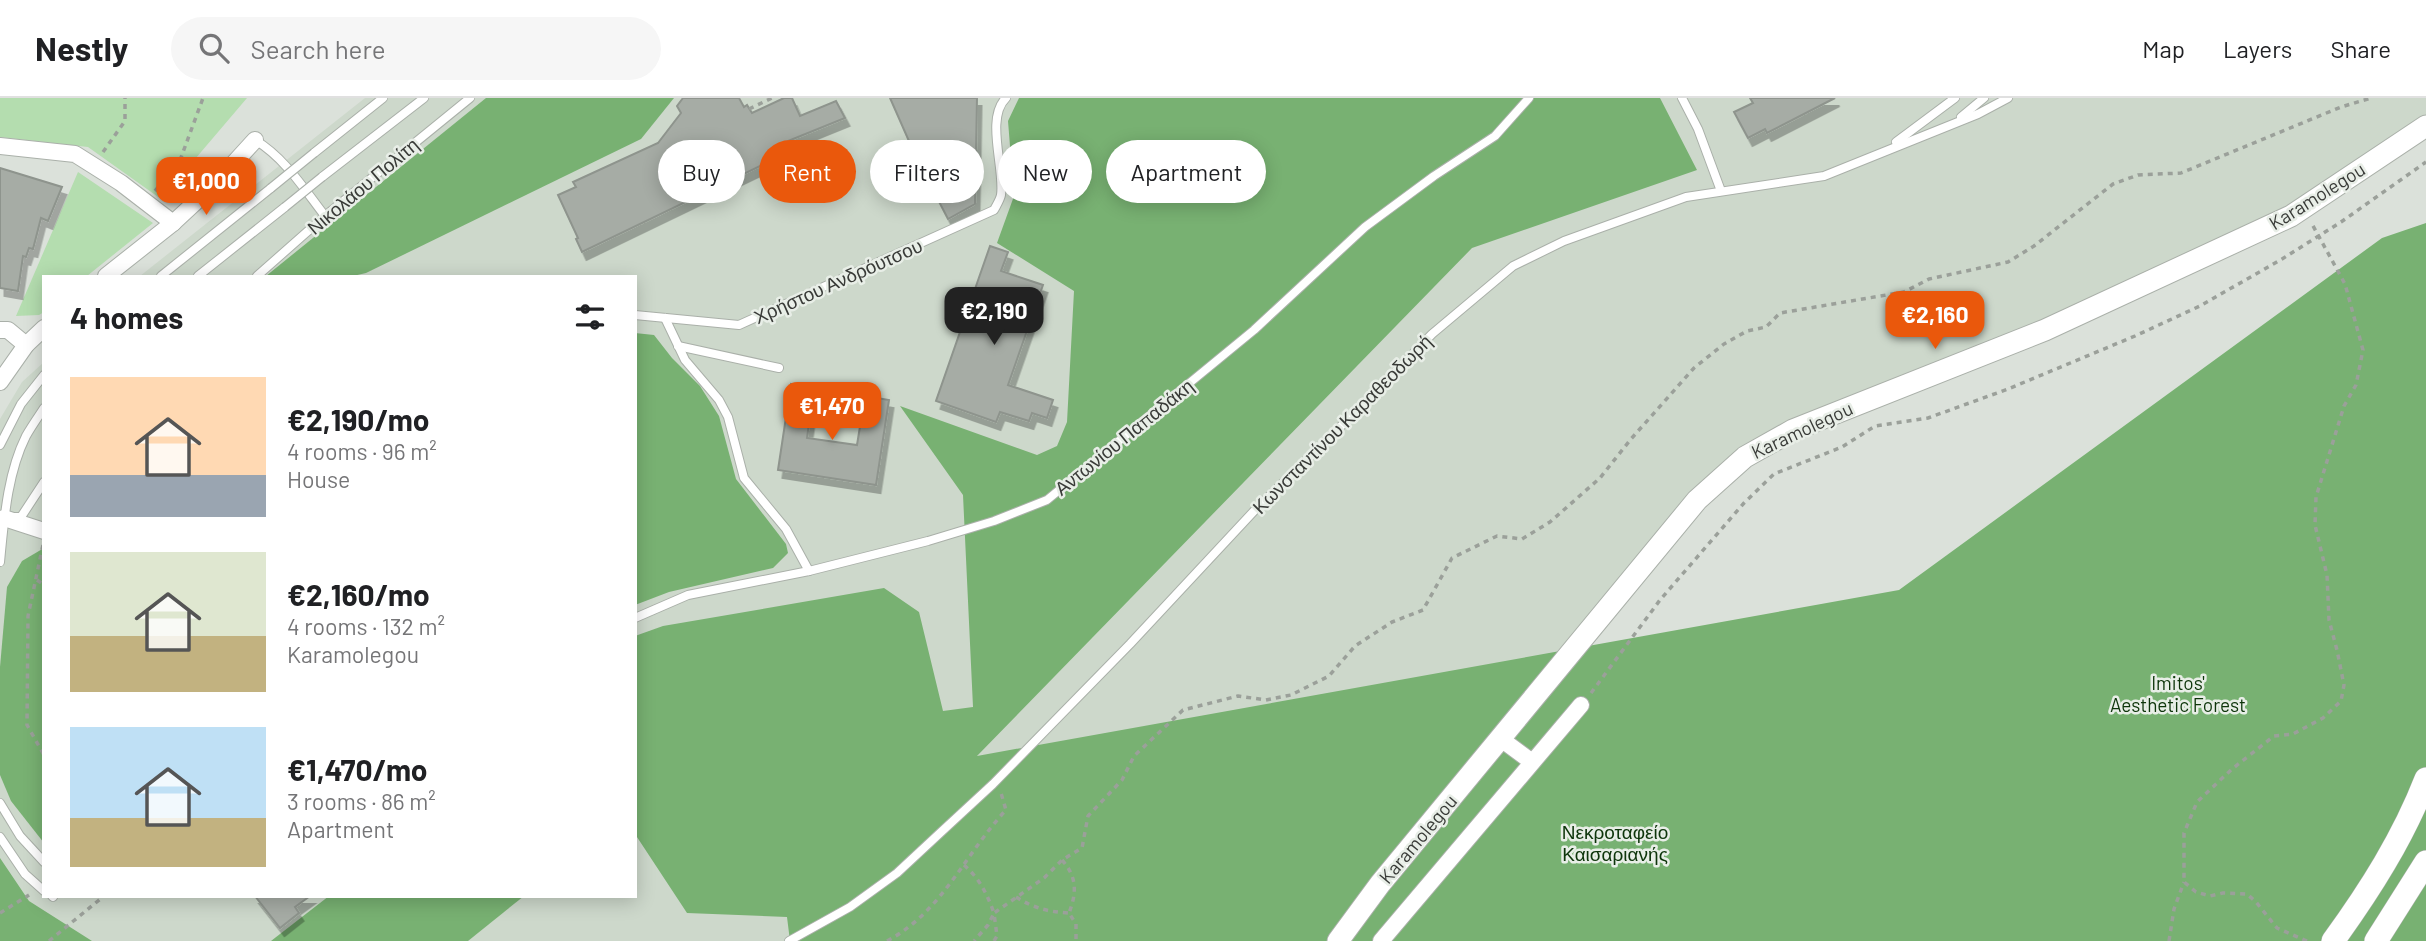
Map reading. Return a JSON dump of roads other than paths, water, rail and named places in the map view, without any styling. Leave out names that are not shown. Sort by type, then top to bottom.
[{"type":"main road","name":"Karamolegou","points":[[1338,941],[1380,884],[1697,500],[1745,457],[1793,430],[2045,330],[2291,216],[2426,126]]},
{"type":"main road","points":[[2333,941],[2358,908],[2384,866],[2414,810],[2426,779]]},
{"type":"main road","points":[[2376,941],[2426,862]]},
{"type":"street","points":[[107,275],[173,223],[214,185],[255,140]]},
{"type":"street","points":[[0,146],[75,154],[173,223]]},
{"type":"street","points":[[0,330],[8,330],[26,345]]},
{"type":"street","points":[[0,382],[26,345],[42,330]]},
{"type":"street","points":[[2,518],[42,530]]},
{"type":"street","points":[[1381,941],[1581,705]]},
{"type":"street","points":[[1501,738],[1532,762]]},
{"type":"lane","points":[[163,275],[383,98]]},
{"type":"lane","points":[[199,275],[424,98]]},
{"type":"lane","name":"Νικολάου Πολίτη","points":[[258,275],[325,216],[470,98]]},
{"type":"lane","name":"Χρήστου Ανδρόυτσου","points":[[637,315],[740,325],[994,210],[1001,196],[996,126],[1002,102],[1006,98]]},
{"type":"lane","name":"Αντωνίου Παπαδάκη","points":[[637,617],[688,595],[809,571],[928,541],[994,521],[1048,500],[1254,330],[1365,227],[1434,176],[1495,136],[1529,98]]},
{"type":"lane","points":[[1682,98],[1698,129],[1721,191]]},
{"type":"lane","points":[[1885,150],[1955,98]]},
{"type":"lane","points":[[1953,124],[1984,98]]},
{"type":"lane","name":"Κωνσταντίνου Καραθεοδωρή","points":[[789,941],[850,907],[897,873],[992,784],[1130,644],[1254,512],[1376,393],[1432,334],[1513,266],[1564,241],[1686,197],[1824,176],[1953,124],[2008,98]]},
{"type":"lane","points":[[255,140],[268,147],[281,160],[325,216]]},
{"type":"lane","points":[[665,318],[685,360],[719,400],[728,417],[744,478],[786,530],[809,571]]},
{"type":"lane","points":[[678,346],[779,368]]},
{"type":"lane","points":[[0,445],[21,404],[42,377]]},
{"type":"lane","points":[[0,562],[2,518],[12,481],[25,438],[42,411]]},
{"type":"lane","points":[[2,518],[21,517],[42,485]]},
{"type":"lane","points":[[0,803],[20,836],[42,860]]},
{"type":"lane","points":[[0,837],[25,874],[42,890]]},
{"type":"park label","name":"Imitos' Aesthetic Forest","points":[[2178,694]]},
{"type":"park label","name":"Νεκροταφείο Καισαριανής","points":[[1615,843]]}]
